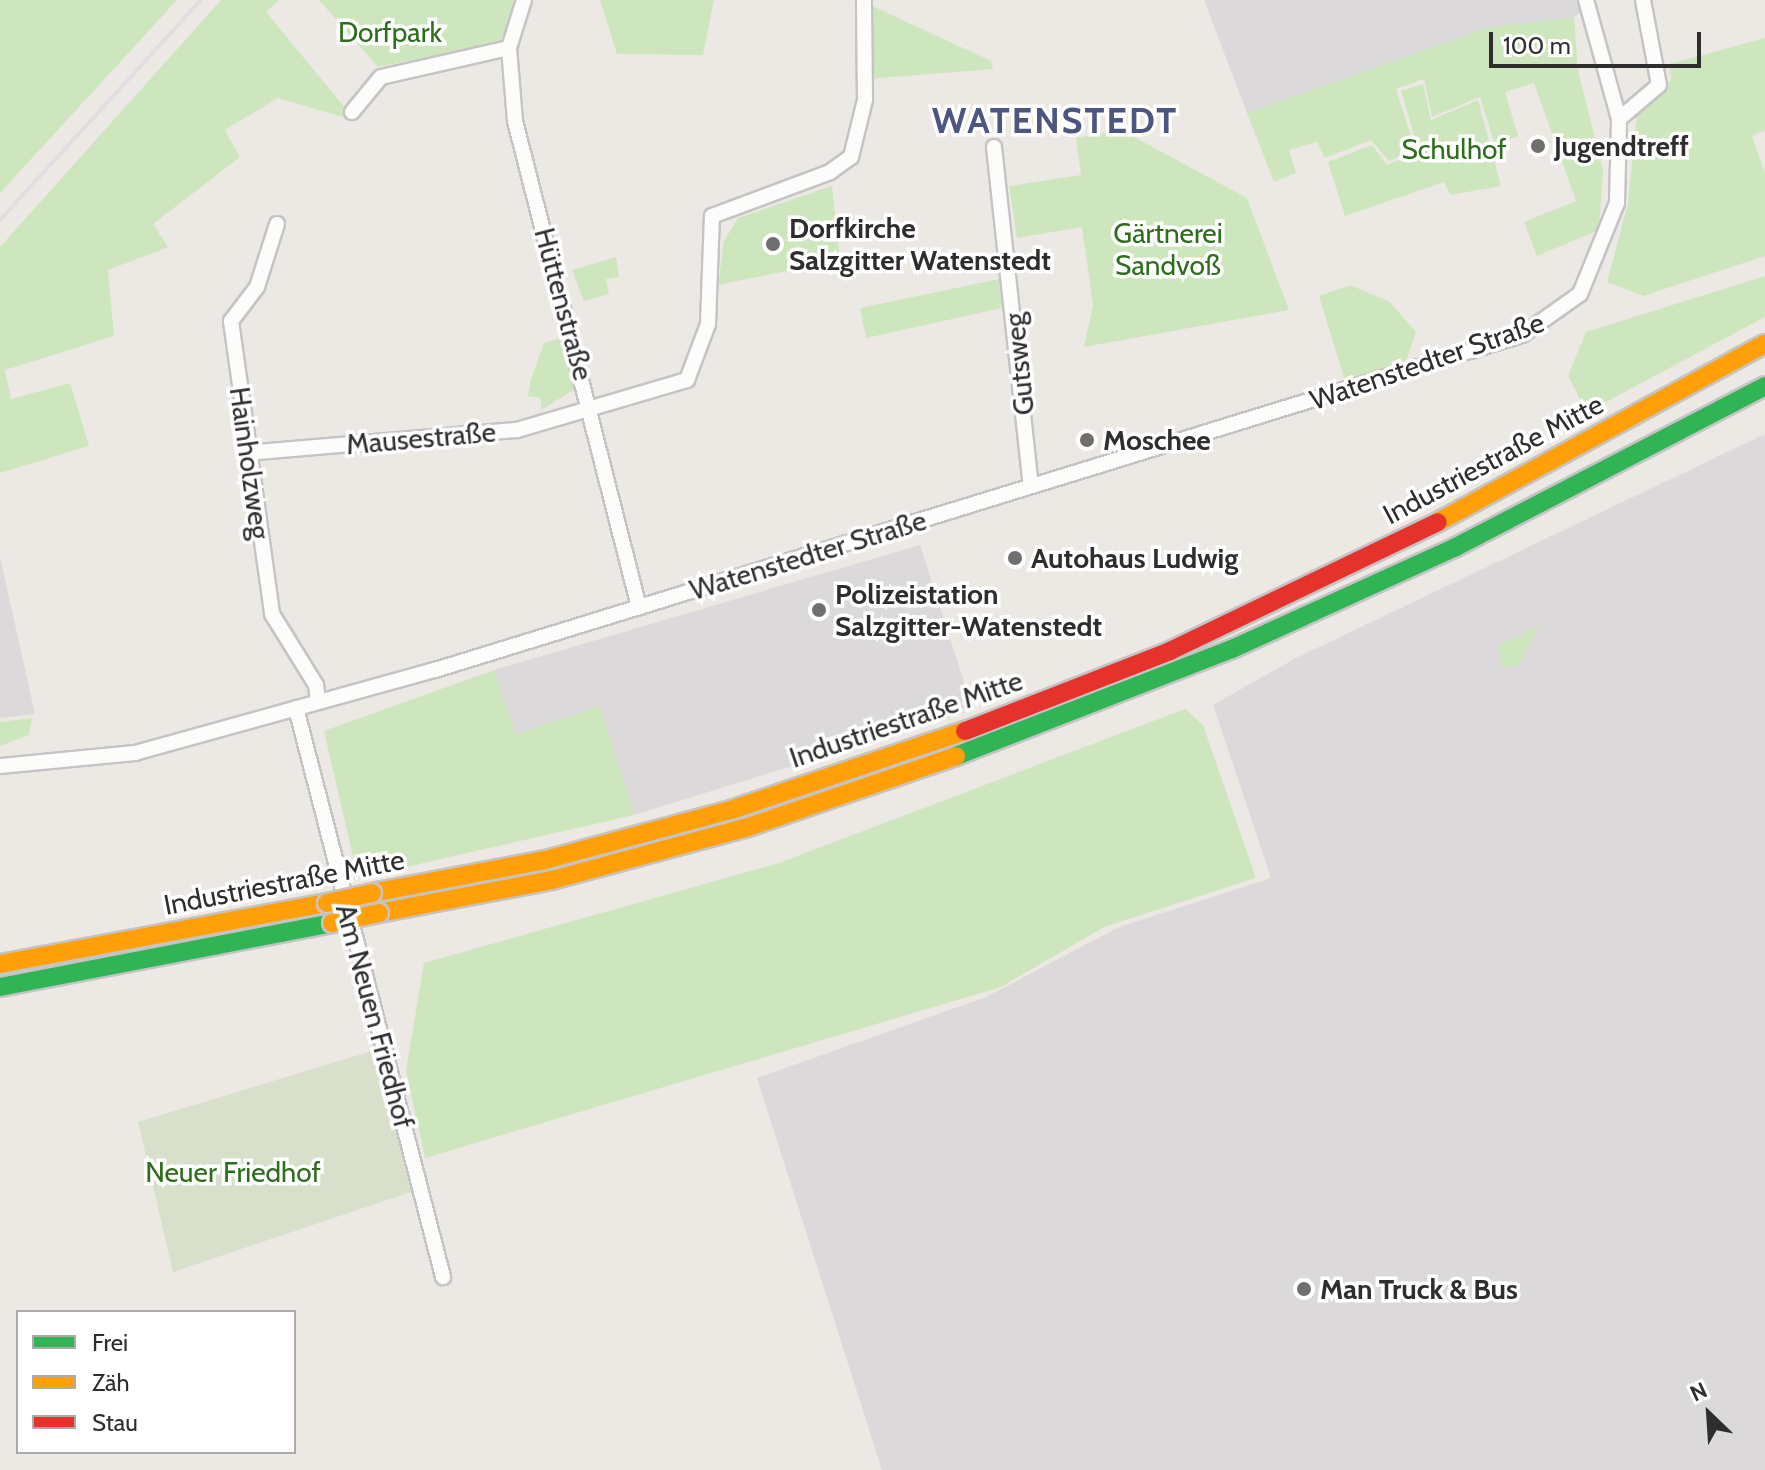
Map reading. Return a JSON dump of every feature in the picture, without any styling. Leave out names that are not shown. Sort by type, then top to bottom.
[{"type":"main road","name":"Industriestraße Mitte","points":[[0,964],[545,860],[734,809],[976,727],[1170,651],[1438,522],[1765,344]]},
{"type":"main road","name":"Industriestraße Mitte","points":[[0,987],[552,880],[745,828],[1002,740],[1232,649],[1454,548],[1765,386]]},
{"type":"street","name":"Hüttenstraße","points":[[524,0],[509,48],[515,121],[591,409],[639,607]]},
{"type":"street","name":"Mausestraße","points":[[247,453],[517,430],[687,380],[708,324],[712,216],[830,172],[851,157],[865,100],[864,0]]},
{"type":"street","points":[[1586,0],[1619,119],[1659,85],[1643,0]]},
{"type":"street","points":[[352,112],[381,77],[509,48]]},
{"type":"street","name":"Watenstedter Straße","points":[[0,766],[135,753],[296,708],[639,607],[1522,335],[1556,317],[1591,278],[1617,203],[1619,119]]},
{"type":"street","name":"Gutsweg","points":[[994,147],[1031,485]]},
{"type":"street","name":"Hainholzweg","points":[[277,224],[257,287],[231,321],[247,453],[272,614],[316,685],[318,701]]},
{"type":"street","name":"Am Neuen Friedhof","points":[[296,708],[443,1277]]},
{"type":"shaded area","points":[[1204,0],[1586,0],[1588,8],[1574,17],[1489,27],[1247,113]]},
{"type":"shaded area","name":"Man Truck & Bus","points":[[1765,434],[1765,1470],[882,1470],[757,1078],[986,997],[1119,927],[1271,878],[1213,705],[1296,658]]},
{"type":"shaded area","points":[[920,545],[973,710],[634,815],[600,707],[516,734],[494,670]]},
{"type":"shaded area","points":[[0,557],[35,714],[0,718]]},
{"type":"green space","points":[[0,0],[177,0],[0,193]]},
{"type":"green space","points":[[221,0],[279,0],[266,12],[346,109],[343,117],[278,98],[225,130],[240,157],[153,224],[168,247],[108,270],[114,336],[5,370],[11,399],[70,383],[89,446],[0,473],[0,247]]},
{"type":"green space","name":"Dorfpark","points":[[319,0],[520,0],[499,43],[378,67]]},
{"type":"green space","points":[[600,0],[714,0],[703,55],[617,54]]},
{"type":"green space","points":[[870,5],[991,61],[993,69],[867,79]]},
{"type":"green space","points":[[1574,17],[1578,71],[1603,170],[1599,230],[1537,256],[1524,222],[1576,201],[1534,83],[1505,92],[1518,136],[1495,145],[1480,97],[1432,117],[1424,79],[1396,89],[1415,149],[1389,161],[1371,140],[1325,158],[1317,142],[1289,150],[1296,173],[1274,182],[1247,113],[1489,27]]},
{"type":"green space","points":[[1765,38],[1765,130],[1752,136],[1765,173],[1765,256],[1643,296],[1607,282],[1628,203],[1637,114],[1671,80],[1670,64]]},
{"type":"green space","name":"Schulhof","points":[[1423,84],[1431,120],[1478,100],[1501,186],[1450,195],[1444,182],[1345,216],[1328,162],[1372,145],[1387,165],[1419,152],[1401,91]]},
{"type":"green space","name":"Gärtnerei Sandvoß","points":[[1121,130],[1247,198],[1289,310],[1084,347],[1093,305],[1082,227],[1017,238],[1009,186],[1081,175],[1076,138]]},
{"type":"green space","points":[[832,186],[840,260],[718,285],[724,241],[738,218]]},
{"type":"green space","points":[[616,257],[619,277],[606,279],[609,294],[584,301],[572,270]]},
{"type":"green space","points":[[1765,276],[1765,317],[1587,412],[1568,376],[1586,332]]},
{"type":"green space","points":[[999,279],[1002,308],[866,338],[860,308]]},
{"type":"green space","points":[[1350,285],[1390,302],[1416,332],[1405,364],[1345,381],[1319,296]]},
{"type":"green space","points":[[564,337],[575,389],[541,410],[541,398],[528,396],[531,379],[544,343]]},
{"type":"green space","points":[[1539,627],[1518,666],[1502,668],[1498,645]]},
{"type":"green space","points":[[494,670],[516,734],[600,706],[634,815],[358,878],[324,731]]},
{"type":"green space","points":[[1185,709],[1203,725],[1256,878],[1104,927],[1001,987],[425,1158],[406,1071],[424,963],[779,863]]},
{"type":"green space","points":[[32,718],[29,735],[0,746],[0,722]]},
{"type":"green space","name":"Neuer Friedhof","points":[[375,1050],[411,1192],[173,1272],[138,1122]]},
{"type":"railway","points":[[0,220],[201,0]]},
{"type":"traffic: fast","points":[[1454,548],[1765,386]]},
{"type":"traffic: fast","points":[[956,756],[1232,649],[1454,548]]},
{"type":"traffic: fast","points":[[0,987],[332,923]]},
{"type":"traffic: slow","points":[[1438,522],[1765,344]]},
{"type":"traffic: slow","points":[[372,893],[545,860],[734,809],[965,731]]},
{"type":"traffic: slow","points":[[379,913],[552,880],[745,828],[956,756]]},
{"type":"traffic: slow","points":[[327,903],[372,893]]},
{"type":"traffic: slow","points":[[0,964],[327,903]]},
{"type":"traffic: slow","points":[[332,923],[379,913]]},
{"type":"traffic: jam","points":[[965,731],[1170,651],[1438,522]]},
{"type":"place","name":"Jugendtreff","points":[[1538,146]]},
{"type":"place","name":"Dorfkirche Salzgitter Watenstedt","points":[[773,244]]},
{"type":"place","name":"Moschee","points":[[1087,440]]},
{"type":"place","name":"Autohaus Ludwig","points":[[1015,558]]},
{"type":"place","name":"Polizeistation Salzgitter-Watenstedt","points":[[819,610]]},
{"type":"place","name":"Man Truck & Bus","points":[[1304,1289]]},
{"type":"district","name":"WATENSTEDT","points":[[1055,121]]}]
